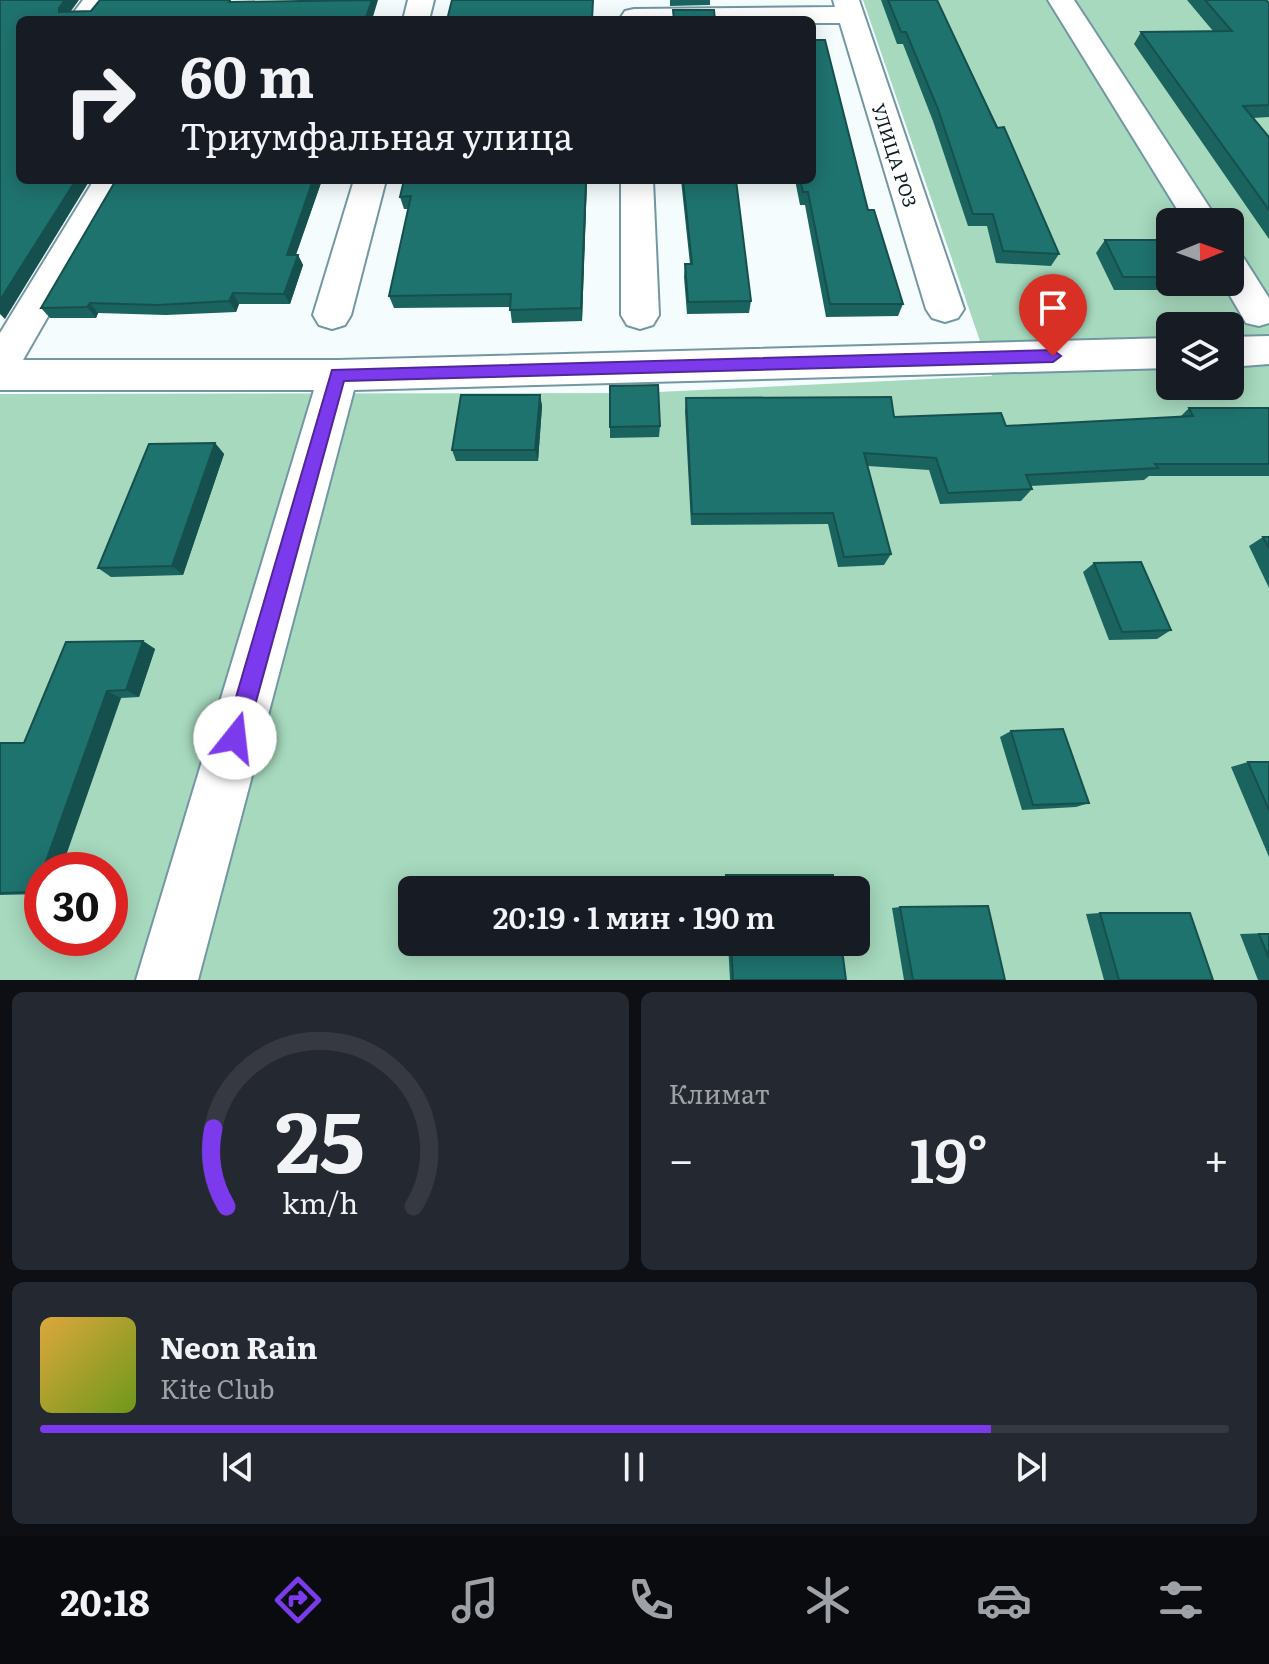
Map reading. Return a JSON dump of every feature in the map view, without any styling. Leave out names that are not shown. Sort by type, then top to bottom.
[{"type":"street","points":[[84,16],[97,0]]},
{"type":"street","points":[[1061,0],[1193,208]]},
{"type":"street","points":[[634,12],[848,7]]},
{"type":"street","name":"УЛИЦА РОЗ","points":[[848,7],[945,309]]},
{"type":"street","points":[[0,366],[108,184]]},
{"type":"street","points":[[332,315],[369,184]]},
{"type":"street","points":[[637,184],[640,315]]},
{"type":"street","points":[[1244,289],[1259,313]]},
{"type":"street","points":[[1244,351],[1269,350]]},
{"type":"street","points":[[0,375],[338,375],[1156,353]]},
{"type":"street","points":[[167,980],[338,375]]},
{"type":"green space","points":[[863,0],[1269,0],[1269,980],[0,980],[0,394],[637,393],[992,376]]},
{"type":"building","points":[[0,0],[65,0],[59,12],[91,11],[100,0],[372,0],[366,16],[16,16],[16,184],[73,184],[0,300]]},
{"type":"building","points":[[452,0],[593,0],[592,16],[448,16]]},
{"type":"building","points":[[888,0],[937,0],[997,128],[1004,127],[1059,254],[1003,251],[993,214],[973,214],[938,109],[906,32],[901,32]]},
{"type":"building","points":[[1205,0],[1266,0],[1269,3],[1269,105],[1243,106],[1269,137],[1269,210],[1141,32],[1232,31]]},
{"type":"building","points":[[673,10],[714,10],[715,16],[674,16]]},
{"type":"building","points":[[816,40],[825,40],[868,210],[874,210],[903,304],[830,304],[808,192],[803,192],[801,184],[816,184]]},
{"type":"building","points":[[114,184],[312,184],[287,255],[298,255],[284,294],[233,293],[229,301],[158,305],[90,303],[87,307],[41,308]]},
{"type":"building","points":[[403,184],[586,184],[581,308],[510,310],[511,294],[389,296],[411,196],[400,197]]},
{"type":"building","points":[[683,184],[736,184],[751,301],[688,302],[685,264],[692,264]]},
{"type":"building","points":[[1105,240],[1156,240],[1156,277],[1123,277]]},
{"type":"building","points":[[658,385],[660,426],[610,427],[610,386]]},
{"type":"building","points":[[461,395],[540,395],[535,450],[452,450]]},
{"type":"building","points":[[891,397],[894,417],[1001,413],[1006,426],[1193,416],[1189,408],[1269,408],[1269,464],[1155,464],[1158,468],[1026,475],[1032,489],[948,493],[936,458],[864,453],[891,554],[844,557],[833,513],[692,514],[686,398]]},
{"type":"building","points":[[215,443],[172,566],[98,568],[149,444]]},
{"type":"building","points":[[1141,562],[1171,630],[1122,632],[1094,563]]},
{"type":"building","points":[[143,641],[126,690],[107,691],[49,852],[24,852],[24,892],[0,893],[0,743],[24,743],[66,642]]},
{"type":"building","points":[[1063,729],[1089,803],[1033,805],[1011,731]]},
{"type":"building","points":[[1248,762],[1269,762],[1269,810]]},
{"type":"building","points":[[726,875],[833,876],[726,876]]},
{"type":"building","points":[[988,906],[1005,980],[913,980],[900,907]]},
{"type":"building","points":[[1100,913],[1190,913],[1213,980],[1119,980]]},
{"type":"building","points":[[1259,934],[1269,934],[1269,958]]},
{"type":"building","points":[[732,956],[843,956],[846,980],[733,980]]},
{"type":"route","points":[[235,738],[338,375],[1053,356]]}]
